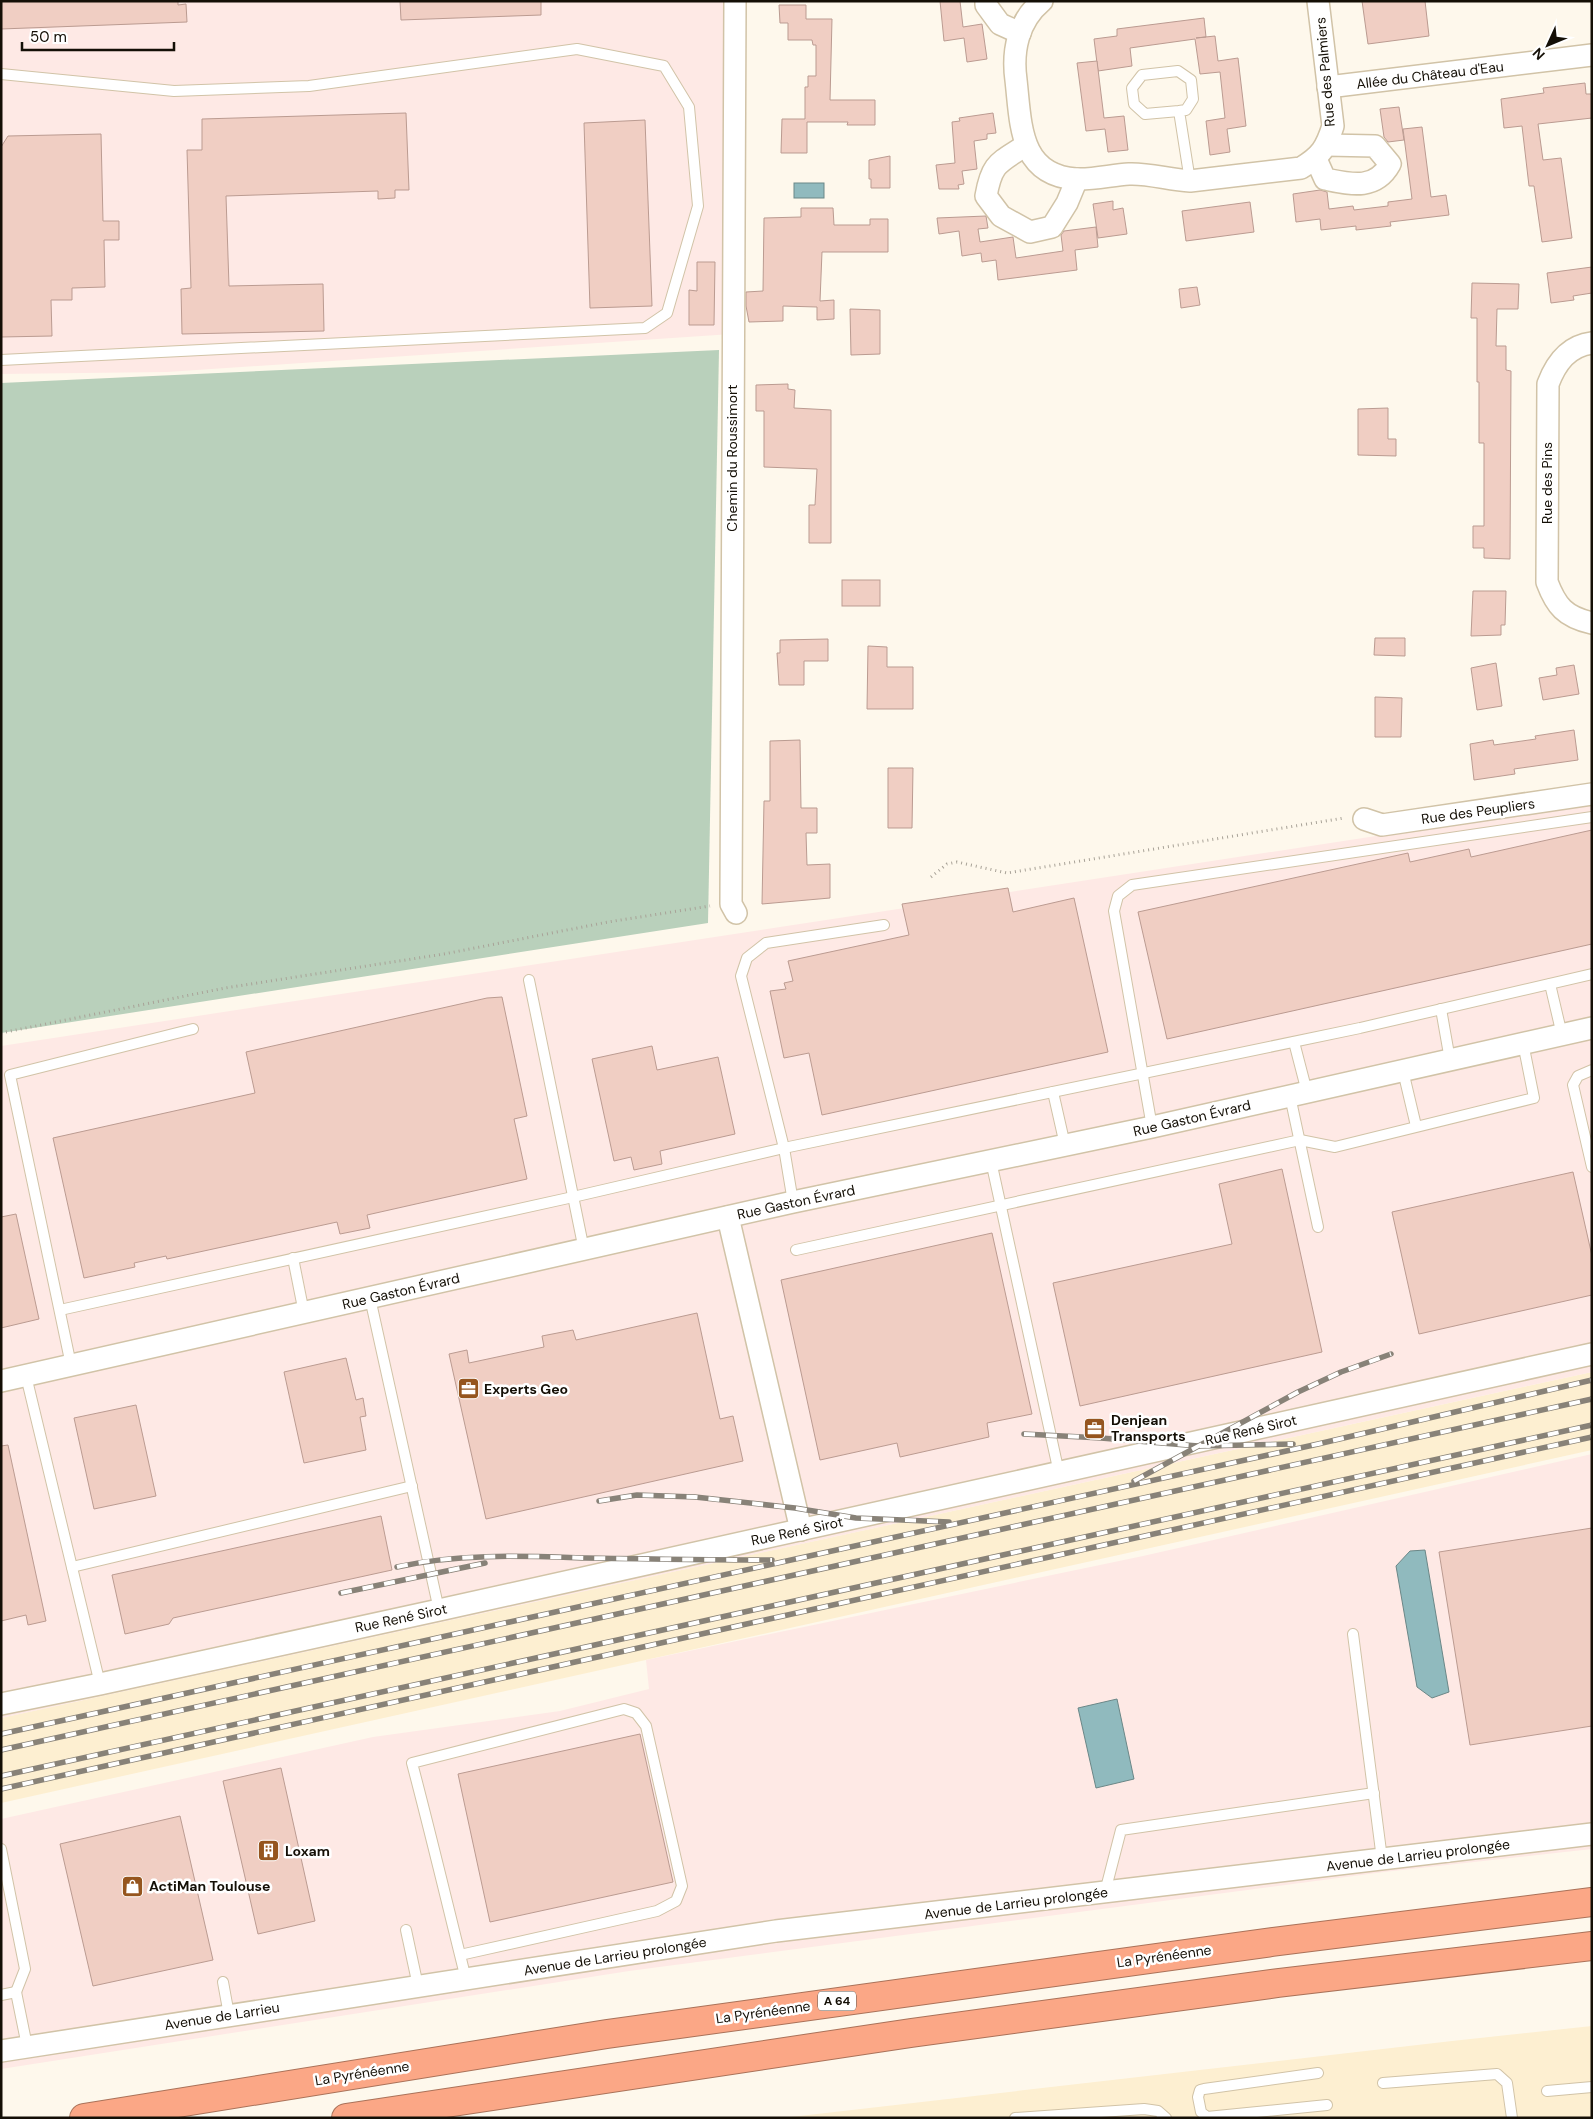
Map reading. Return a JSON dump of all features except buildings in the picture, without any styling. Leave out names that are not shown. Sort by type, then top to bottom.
[{"type":"highway","name":"La Pyrénéenne","points":[[84,2118],[675,2024],[1262,1943],[1592,1902]]},
{"type":"highway","points":[[346,2118],[911,2033],[1278,1983],[1592,1946]]},
{"type":"street","name":"Chemin du Roussimort","points":[[733,908],[735,1]]},
{"type":"street","points":[[986,1],[986,5],[1000,24],[1020,33]]},
{"type":"street","name":"Rue des Palmiers","points":[[1042,1],[1034,8],[1020,33],[1016,44],[1014,62],[1023,136],[1029,152],[1040,166],[1060,176],[1077,179],[1146,174],[1171,180],[1190,181],[1301,168],[1322,152],[1333,126],[1318,1]]},
{"type":"street","name":"Allée du Château d'Eau","points":[[1328,87],[1592,55]]},
{"type":"street","points":[[1026,145],[996,164],[990,175],[986,196],[1001,216],[1030,232],[1052,227],[1067,203],[1077,179]]},
{"type":"street","name":"Rue des Pins","points":[[1592,343],[1582,344],[1565,354],[1555,367],[1548,384],[1547,572],[1547,582],[1554,600],[1568,615],[1592,623]]},
{"type":"street","name":"Rue des Peupliers","points":[[1364,819],[1382,825],[1592,794]]},
{"type":"street","name":"Rue Gaston Évrard","points":[[1,1381],[793,1202],[1065,1146],[1592,1028]]},
{"type":"street","points":[[728,1217],[801,1530]]},
{"type":"street","name":"Rue René Sirot","points":[[1,1704],[439,1610],[1592,1354]]},
{"type":"street","name":"Avenue de Larrieu prolongée","points":[[442,1982],[776,1931],[1592,1834]]},
{"type":"street","name":"Avenue de Larrieu","points":[[1,2051],[442,1982]]},
{"type":"lane","points":[[1,74],[174,91],[309,86],[577,49],[664,66],[689,107],[698,206],[667,314],[645,328],[1,360]]},
{"type":"lane","points":[[1178,71],[1190,80],[1193,99],[1186,110],[1179,111],[1145,114],[1134,104],[1132,88],[1142,75],[1178,71]]},
{"type":"lane","points":[[1179,111],[1190,181]]},
{"type":"lane","points":[[1152,1127],[1114,911],[1118,896],[1132,885],[1592,817]]},
{"type":"lane","points":[[793,1202],[784,1148],[741,976],[747,958],[766,943],[884,925]]},
{"type":"lane","points":[[60,1310],[573,1197],[784,1148],[1294,1042],[1592,974]]},
{"type":"lane","points":[[529,980],[584,1250]]},
{"type":"lane","points":[[1550,984],[1562,1035]]},
{"type":"lane","points":[[1441,1009],[1450,1060]]},
{"type":"lane","points":[[72,1365],[10,1075],[193,1029]]},
{"type":"lane","points":[[1294,1042],[1299,1094],[1300,1140],[1318,1227]]},
{"type":"lane","points":[[796,1250],[1300,1140],[1335,1147],[1534,1098],[1523,1044]]},
{"type":"lane","points":[[1592,1070],[1578,1076],[1573,1085],[1592,1167]]},
{"type":"lane","points":[[1403,1071],[1416,1126]]},
{"type":"lane","points":[[1053,1092],[1065,1146]]},
{"type":"lane","points":[[991,1161],[1059,1473]]},
{"type":"lane","points":[[293,1258],[304,1313]]},
{"type":"lane","points":[[370,1298],[439,1610]]},
{"type":"lane","points":[[26,1376],[100,1684]]},
{"type":"lane","points":[[72,1567],[412,1486]]},
{"type":"lane","points":[[1353,1634],[1382,1859]]},
{"type":"lane","points":[[460,1955],[657,1911],[676,1901],[682,1886],[646,1726],[636,1713],[624,1709],[412,1763],[460,1955],[466,1979]]},
{"type":"lane","points":[[1105,1892],[1121,1830],[1374,1793]]},
{"type":"lane","points":[[1,1850],[25,1969],[16,1992],[27,2046]]},
{"type":"lane","points":[[406,1930],[418,1986]]},
{"type":"lane","points":[[223,1982],[229,2015]]},
{"type":"lane","points":[[1,1995],[16,1992]]},
{"type":"lane","points":[[1318,2073],[1200,2090],[1198,2097],[1201,2112],[1207,2117],[1248,2116],[1327,2105]]},
{"type":"lane","points":[[1383,2084],[1497,2074],[1507,2083],[1512,2118]]},
{"type":"lane","points":[[1547,2091],[1592,2087]]},
{"type":"lane","points":[[1015,2118],[1144,2109],[1158,2111],[1166,2118]]},
{"type":"path","points":[[931,876],[947,864],[957,862],[1007,873],[1344,818],[1364,819]]},
{"type":"path","points":[[1,1033],[225,988],[444,954],[608,922],[696,907],[733,908]]},
{"type":"shaded area","points":[[1,1],[735,1],[732,334],[167,372],[1,374]]},
{"type":"shaded area","points":[[1592,803],[1592,1372],[1,1718],[1,1046]]},
{"type":"shaded area","points":[[1592,1372],[1592,1450],[1,1803],[1,1718]]},
{"type":"shaded area","points":[[1592,1454],[1592,1849],[1384,1872],[629,1971],[1,2069],[1,1819],[373,1737],[560,1711],[649,1689],[646,1660],[1143,1556]]},
{"type":"shaded area","points":[[1592,2026],[1592,2118],[782,2118],[1452,2041]]},
{"type":"green space","points":[[719,350],[708,923],[1,1033],[1,383]]},
{"type":"water","points":[[794,183],[824,183],[824,198],[794,198]]},
{"type":"water","points":[[1425,1550],[1449,1692],[1432,1698],[1417,1687],[1396,1566],[1410,1551]]},
{"type":"water","points":[[1117,1699],[1134,1779],[1096,1788],[1078,1708]]},
{"type":"railway","points":[[1134,1481],[1298,1392],[1341,1372],[1391,1354]]},
{"type":"railway","points":[[1,1734],[1318,1444],[1592,1380]]},
{"type":"railway","points":[[1,1750],[1592,1399]]},
{"type":"railway","points":[[1,1776],[1592,1425]]},
{"type":"railway","points":[[1024,1434],[1198,1446],[1293,1444]]},
{"type":"railway","points":[[1,1789],[1592,1437]]},
{"type":"railway","points":[[599,1501],[637,1495],[695,1497],[795,1508],[856,1518],[949,1522]]},
{"type":"railway","points":[[397,1567],[443,1559],[491,1556],[772,1560]]},
{"type":"railway","points":[[341,1593],[485,1563]]},
{"type":"place","name":"Experts Geo","points":[[468,1389]]},
{"type":"place","name":"Denjean Transports","points":[[1095,1428]]},
{"type":"place","name":"Loxam","points":[[269,1851]]},
{"type":"place","name":"ActiMan Toulouse","points":[[133,1886]]}]
